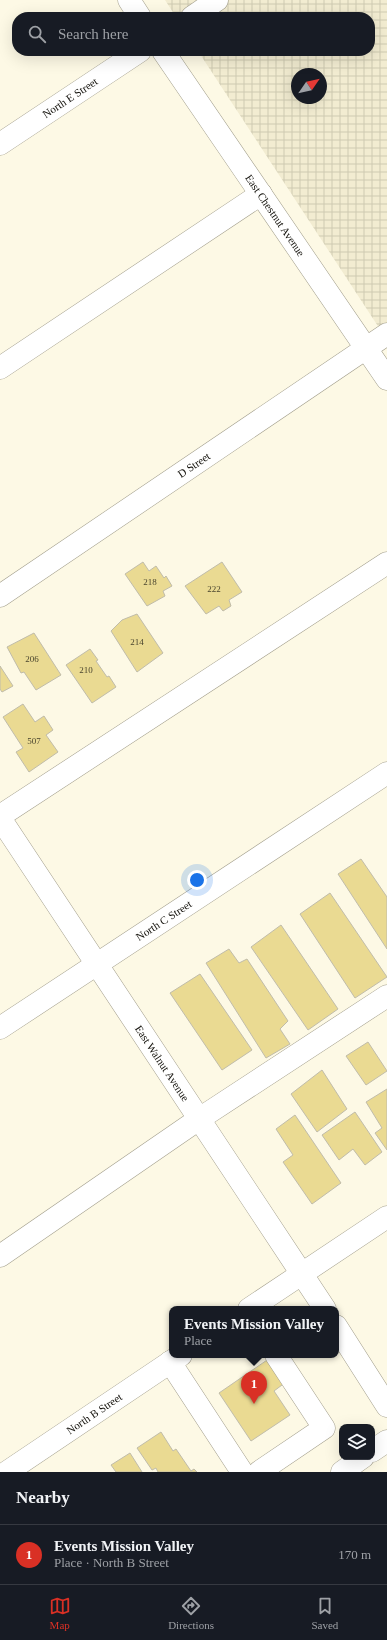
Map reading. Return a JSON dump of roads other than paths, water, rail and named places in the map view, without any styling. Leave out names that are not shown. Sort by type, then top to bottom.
[{"type":"street","points":[[129,0],[137,12]]},
{"type":"street","points":[[199,12],[217,0]]},
{"type":"street","name":"North E Street","points":[[0,144],[132,56]]},
{"type":"street","name":"East Chestnut Avenue","points":[[166,56],[387,379]]},
{"type":"street","points":[[0,368],[261,194]]},
{"type":"street","name":"D Street","points":[[0,596],[387,334]]},
{"type":"street","points":[[0,817],[387,563]]},
{"type":"street","name":"North C Street","points":[[0,1028],[387,773]]},
{"type":"street","name":"East Walnut Avenue","points":[[0,817],[323,1306]]},
{"type":"street","points":[[0,1256],[199,1118],[387,996]]},
{"type":"street","points":[[253,1306],[387,1217]]},
{"type":"street","points":[[339,1331],[387,1406]]},
{"type":"street","points":[[259,1472],[324,1428],[278,1358]]},
{"type":"street","points":[[175,1359],[242,1472]]},
{"type":"street","name":"North B Street","points":[[7,1472],[175,1359]]},
{"type":"street","points":[[375,1449],[387,1441]]},
{"type":"street","points":[[342,1472],[359,1460]]},
{"type":"place","name":"Events Mission Valley","points":[[254,1404]]}]
